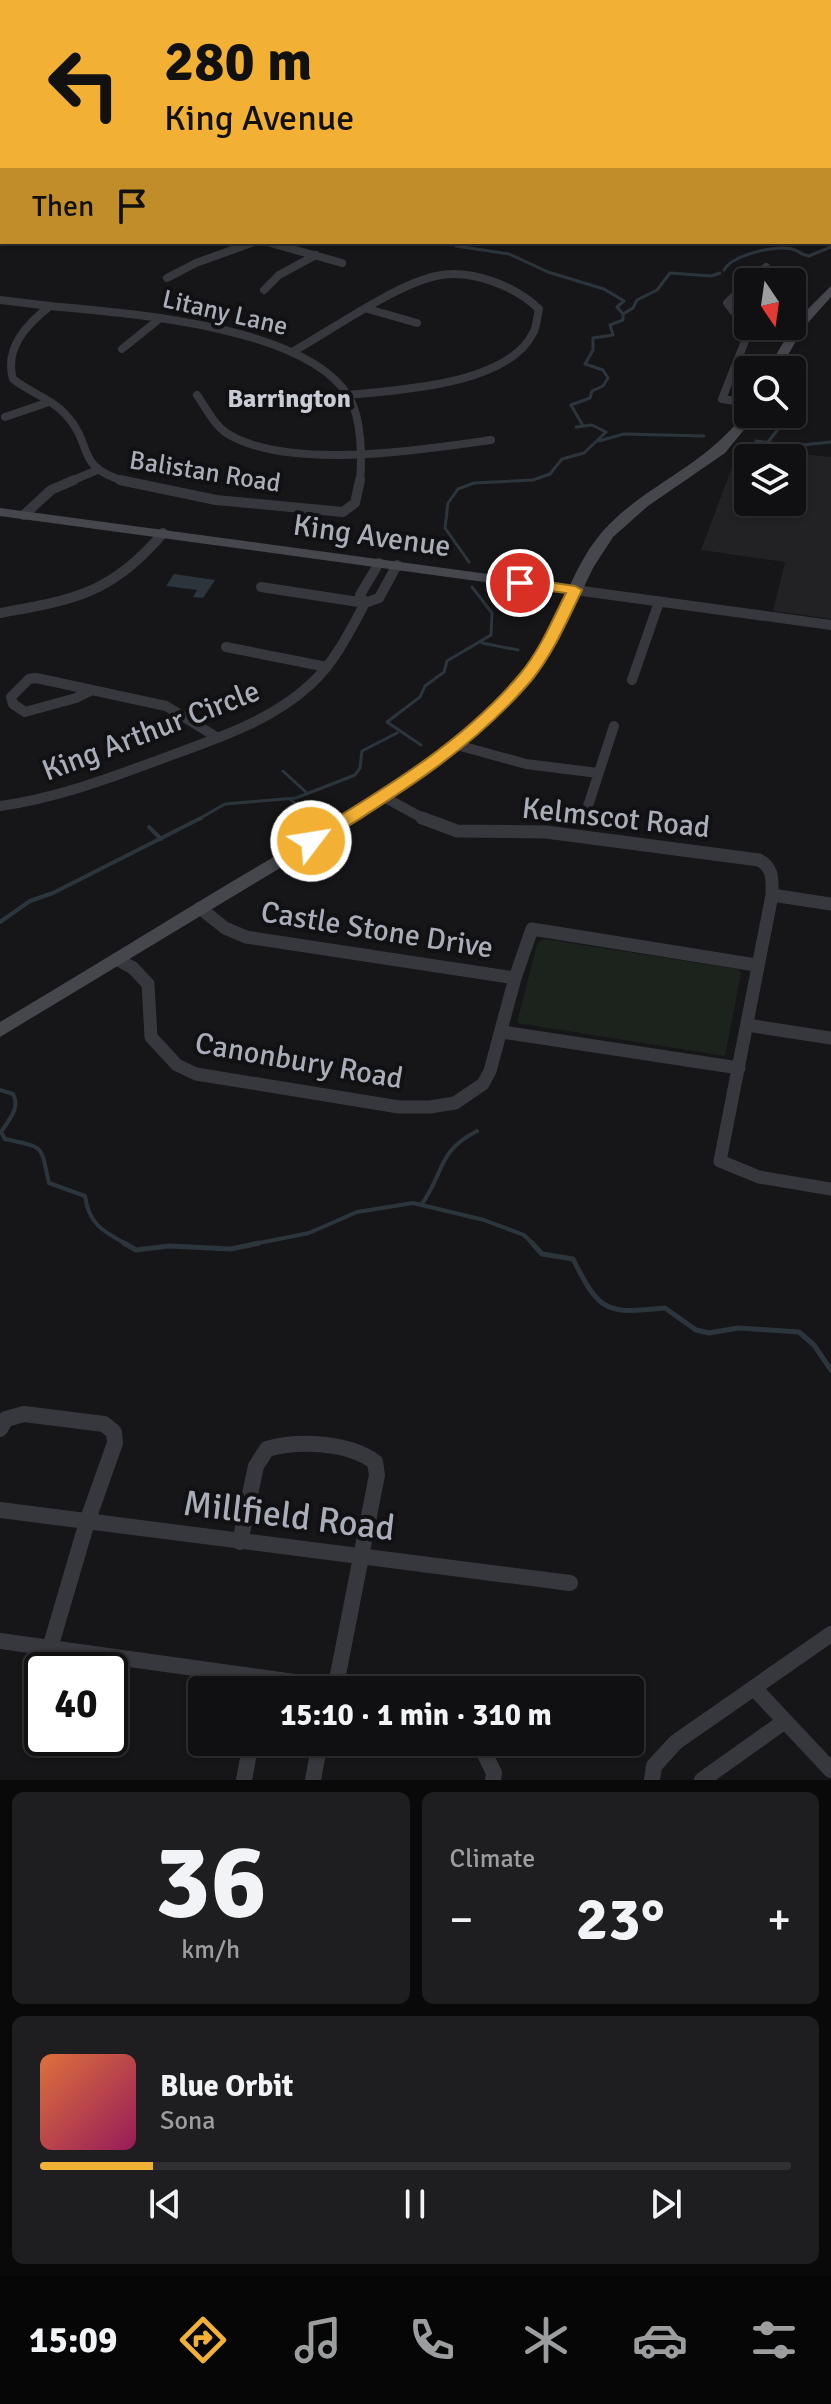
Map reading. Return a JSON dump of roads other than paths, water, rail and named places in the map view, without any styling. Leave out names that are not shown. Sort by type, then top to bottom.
[{"type":"street","points":[[167,278],[196,263],[248,244]]},
{"type":"street","points":[[275,244],[342,263]]},
{"type":"street","points":[[264,290],[279,275],[316,255]]},
{"type":"street","points":[[294,351],[427,277],[452,274],[477,277],[531,299],[539,314],[524,347],[507,362],[493,369],[438,383],[349,395],[360,454]]},
{"type":"street","points":[[781,356],[800,324],[831,290]]},
{"type":"street","points":[[734,297],[727,303],[734,312]]},
{"type":"street","name":"Litany Lane","points":[[0,300],[158,320],[248,336],[294,351],[330,374],[349,395]]},
{"type":"street","name":"Balistan Road","points":[[51,305],[10,339],[2,361],[14,380],[72,419],[88,458],[97,470],[120,482],[142,488],[343,512],[355,503],[359,492],[360,454]]},
{"type":"street","points":[[368,309],[417,323]]},
{"type":"street","points":[[122,349],[158,320]]},
{"type":"street","points":[[734,369],[722,399],[734,401]]},
{"type":"street","points":[[197,395],[226,432],[251,444],[293,451],[360,454],[491,440]]},
{"type":"street","points":[[5,417],[49,402]]},
{"type":"street","points":[[0,1031],[384,797],[457,745],[526,677],[551,640],[591,557],[622,520],[715,455],[741,428]]},
{"type":"street","points":[[24,515],[51,490],[97,470]]},
{"type":"street","name":"King Avenue","points":[[0,512],[831,625]]},
{"type":"street","points":[[0,613],[71,599],[100,588],[135,568],[163,533]]},
{"type":"street","name":"King Arthur Circle","points":[[365,603],[360,595],[379,563]]},
{"type":"street","name":"King Arthur Circle","points":[[0,806],[59,795],[218,738],[255,722],[290,701],[327,667],[365,603],[379,598],[397,565]]},
{"type":"street","points":[[261,587],[365,603]]},
{"type":"street","points":[[632,680],[659,602]]},
{"type":"street","points":[[226,647],[327,667]]},
{"type":"street","points":[[92,690],[76,698],[25,712],[10,701],[29,679],[92,690],[166,706],[218,738]]},
{"type":"street","points":[[588,806],[614,726]]},
{"type":"street","points":[[457,745],[513,762],[598,773]]},
{"type":"street","name":"Kelmscot Road","points":[[384,797],[432,823],[457,831],[546,832],[759,860],[770,866],[773,872],[772,895]]},
{"type":"street","points":[[831,904],[772,895],[720,1161],[734,1170],[760,1177],[831,1189]]},
{"type":"street","name":"Castle Stone Drive","points":[[200,908],[225,928],[256,939],[515,978],[502,1032]]},
{"type":"street","points":[[515,978],[532,929],[756,965]]},
{"type":"street","name":"Canonbury Road","points":[[117,959],[134,968],[148,982],[151,1037],[177,1065],[196,1074],[375,1104],[438,1106],[465,1098],[483,1084],[502,1032]]},
{"type":"street","points":[[747,1025],[831,1038]]},
{"type":"street","points":[[502,1032],[739,1068]]},
{"type":"street","points":[[0,1429],[6,1419],[24,1414],[112,1427],[115,1443],[87,1522],[50,1648]]},
{"type":"street","points":[[240,1542],[256,1466],[267,1449],[290,1445],[345,1450],[371,1456],[377,1468],[343,1676]]},
{"type":"street","name":"Millfield Road","points":[[0,1510],[570,1583]]},
{"type":"street","points":[[652,1780],[654,1766],[676,1742],[831,1634]]},
{"type":"street","points":[[0,1641],[249,1676]]},
{"type":"street","points":[[755,1689],[831,1770]]},
{"type":"street","points":[[702,1780],[785,1721]]},
{"type":"street","points":[[244,1780],[248,1756]]},
{"type":"street","points":[[313,1780],[314,1756]]},
{"type":"street","points":[[486,1756],[494,1773],[493,1780]]},
{"type":"waterway","points":[[456,246],[509,254],[548,272],[604,289],[624,301],[617,307],[623,314]]},
{"type":"waterway","points":[[724,270],[736,260],[765,250],[785,248],[809,256],[831,247]]},
{"type":"waterway","points":[[623,314],[633,308],[637,300],[657,290],[670,273],[711,276],[720,273]]},
{"type":"waterway","points":[[582,424],[571,405],[590,398],[592,391],[603,386],[608,378],[603,370],[585,364],[593,350],[593,338],[613,335],[610,325],[623,320],[623,314]]},
{"type":"waterway","points":[[469,562],[445,528],[448,503],[458,489],[474,483],[533,480],[550,474],[562,459],[584,453],[606,432],[592,425],[576,427]]},
{"type":"waterway","points":[[768,442],[779,428]]},
{"type":"waterway","points":[[599,441],[624,434],[704,436]]},
{"type":"waterway","points":[[756,441],[792,446],[831,442]]},
{"type":"waterway","points":[[421,745],[387,722],[420,697],[425,686],[444,672],[447,661],[491,635],[492,613],[472,587]]},
{"type":"waterway","points":[[482,643],[518,650]]},
{"type":"waterway","points":[[307,794],[355,775],[360,768],[362,751],[397,733]]},
{"type":"waterway","points":[[283,771],[307,794]]},
{"type":"waterway","points":[[197,820],[225,804],[296,798],[307,794]]},
{"type":"waterway","points":[[290,799],[308,815]]},
{"type":"waterway","points":[[161,839],[201,818]]},
{"type":"waterway","points":[[149,827],[161,839]]},
{"type":"waterway","points":[[0,922],[30,901],[53,893],[161,839]]},
{"type":"waterway","points":[[0,1090],[13,1094],[15,1099],[13,1114],[1,1132],[5,1139],[39,1150],[49,1183],[85,1196],[94,1221],[128,1245]]},
{"type":"waterway","points":[[421,1205],[454,1147],[477,1131]]},
{"type":"waterway","points":[[259,1243],[309,1233],[357,1212],[413,1203],[421,1205]]},
{"type":"waterway","points":[[421,1205],[484,1220],[524,1235],[532,1243]]},
{"type":"waterway","points":[[124,1243],[136,1250],[169,1246],[231,1249],[259,1243]]},
{"type":"waterway","points":[[249,1245],[259,1243]]},
{"type":"waterway","points":[[532,1243],[542,1254],[573,1259],[590,1290],[607,1306],[630,1310],[665,1308],[696,1330],[709,1333],[738,1328],[799,1332],[814,1345],[831,1370]]},
{"type":"district","name":"Barrington","points":[[289,399]]}]
